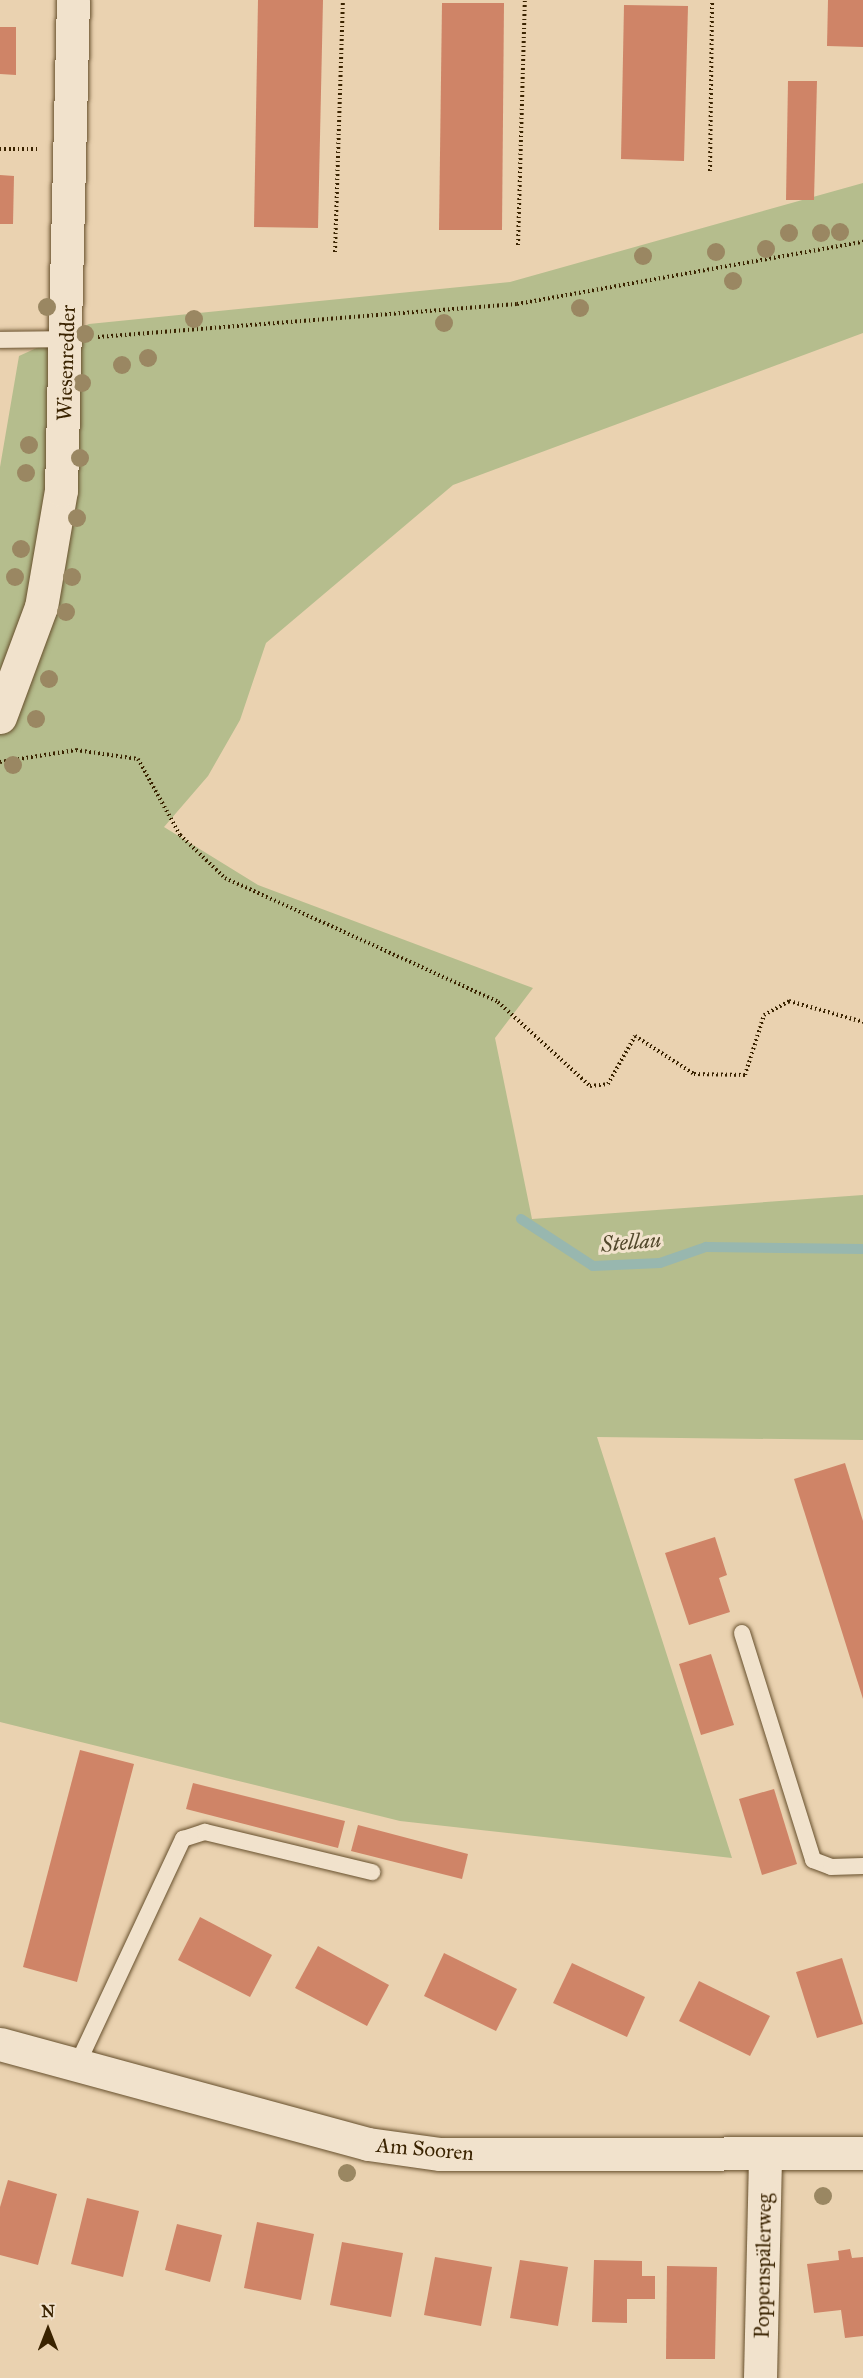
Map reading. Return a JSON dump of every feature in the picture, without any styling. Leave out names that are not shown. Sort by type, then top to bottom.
[{"type":"street","name":"Wiesenredder","points":[[0,717],[41,607],[61,490],[68,339],[73,0]]},
{"type":"street","name":"Am Sooren","points":[[0,2044],[368,2144],[440,2154],[863,2153]]},
{"type":"street","name":"Poppenspälerweg","points":[[760,2378],[765,2155]]},
{"type":"lane","points":[[0,340],[68,339]]},
{"type":"lane","points":[[742,1634],[813,1860],[831,1867],[863,1866]]},
{"type":"lane","points":[[77,2065],[183,1839],[204,1832],[372,1872]]},
{"type":"path","points":[[335,252],[343,0]]},
{"type":"path","points":[[518,245],[525,0]]},
{"type":"path","points":[[710,171],[712,0]]},
{"type":"path","points":[[68,339],[517,304],[863,242]]},
{"type":"path","points":[[0,762],[76,750],[138,759],[180,835],[225,878],[498,1002],[590,1086],[608,1084],[634,1036],[694,1074],[745,1075],[764,1015],[789,1001],[863,1022]]},
{"type":"green space","points":[[863,183],[863,333],[453,485],[266,643],[240,720],[208,776],[164,827],[258,885],[533,988],[495,1038],[532,1219],[863,1195],[863,1440],[597,1437],[732,1858],[400,1821],[0,1722],[0,467],[19,356],[89,324],[510,282]]},
{"type":"building","points":[[258,0],[323,0],[318,228],[254,227]]},
{"type":"building","points":[[828,0],[863,0],[863,47],[827,46]]},
{"type":"building","points":[[442,3],[504,3],[502,230],[439,230]]},
{"type":"building","points":[[624,5],[688,6],[684,161],[621,159]]},
{"type":"building","points":[[0,27],[16,27],[16,75],[0,74]]},
{"type":"building","points":[[788,81],[817,81],[814,200],[786,200]]},
{"type":"building","points":[[0,175],[14,176],[13,224],[0,224]]},
{"type":"building","points":[[845,1463],[863,1521],[863,1699],[794,1479]]},
{"type":"building","points":[[715,1537],[727,1575],[719,1578],[730,1612],[689,1625],[665,1553]]},
{"type":"building","points":[[711,1654],[734,1725],[701,1735],[679,1664]]},
{"type":"building","points":[[80,1750],[134,1764],[77,1982],[23,1967]]},
{"type":"building","points":[[193,1783],[345,1821],[338,1848],[186,1809]]},
{"type":"building","points":[[774,1789],[797,1864],[762,1875],[739,1799]]},
{"type":"building","points":[[358,1825],[468,1854],[462,1879],[351,1851]]},
{"type":"building","points":[[200,1917],[272,1955],[250,1997],[178,1960]]},
{"type":"building","points":[[318,1946],[389,1985],[367,2026],[295,1988]]},
{"type":"building","points":[[444,1953],[517,1989],[496,2031],[424,1996]]},
{"type":"building","points":[[842,1958],[863,2024],[817,2038],[796,1972]]},
{"type":"building","points":[[572,1963],[645,1997],[627,2037],[553,2003]]},
{"type":"building","points":[[699,1981],[770,2016],[750,2056],[679,2021]]},
{"type":"building","points":[[8,2180],[57,2194],[38,2265],[0,2255],[0,2207]]},
{"type":"building","points":[[87,2198],[139,2211],[123,2277],[71,2264]]},
{"type":"building","points":[[257,2222],[314,2234],[301,2300],[244,2288]]},
{"type":"building","points":[[177,2224],[222,2235],[210,2282],[165,2270]]},
{"type":"building","points":[[342,2242],[403,2253],[391,2317],[330,2305]]},
{"type":"building","points":[[850,2249],[852,2258],[863,2257],[863,2336],[845,2338],[841,2310],[814,2313],[807,2264],[839,2260],[838,2251]]},
{"type":"building","points":[[435,2257],[492,2267],[481,2326],[424,2315]]},
{"type":"building","points":[[520,2260],[568,2267],[558,2326],[510,2318]]},
{"type":"building","points":[[594,2260],[642,2261],[642,2276],[655,2276],[655,2299],[627,2299],[627,2323],[592,2322]]},
{"type":"building","points":[[667,2266],[717,2267],[715,2359],[666,2359]]},
{"type":"waterway","name":"Stellau","points":[[521,1219],[593,1266],[660,1263],[706,1247],[863,1249]]}]
